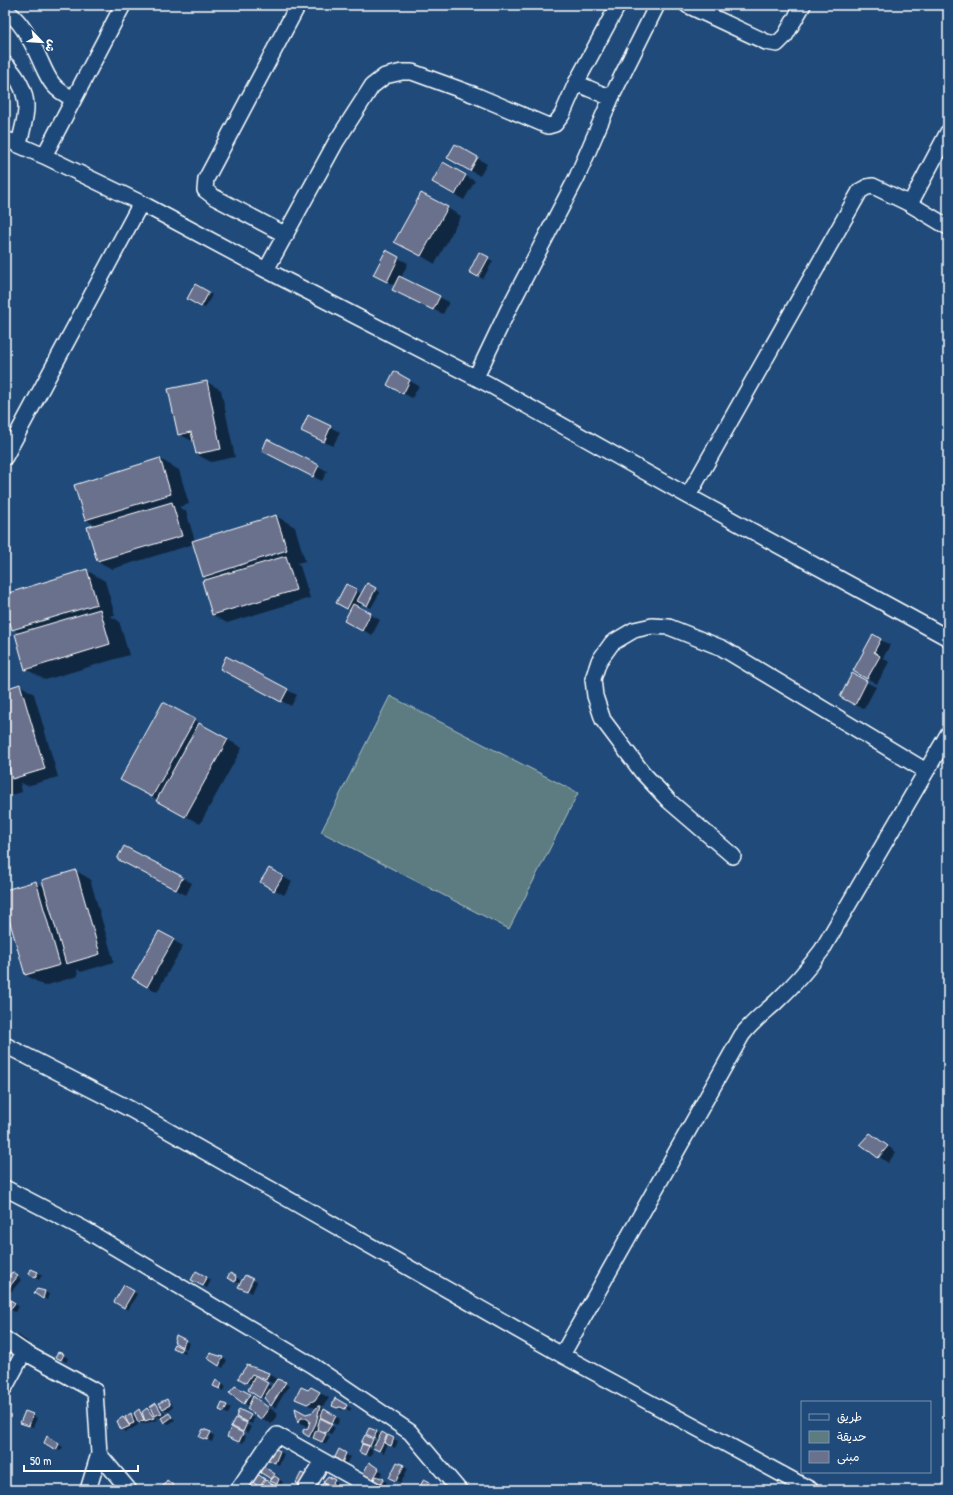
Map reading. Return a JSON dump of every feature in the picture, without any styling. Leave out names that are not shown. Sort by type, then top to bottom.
[{"type":"street","points":[[44,156],[123,5]]},
{"type":"street","points":[[286,235],[214,197],[205,190],[205,184],[206,179],[298,5]]},
{"type":"street","points":[[266,270],[336,142],[372,86],[385,76],[402,72],[412,72],[475,95],[548,126],[555,124],[562,115],[576,83],[618,5]]},
{"type":"street","points":[[476,377],[508,310],[577,176],[611,98],[656,5]]},
{"type":"street","points":[[687,5],[766,42],[777,44],[785,36],[803,5]]},
{"type":"street","points":[[5,10],[16,18],[22,27],[41,60],[49,80],[61,92],[74,99]]},
{"type":"street","points":[[5,64],[16,76],[21,85],[26,106],[12,142],[44,156],[141,204],[266,270],[476,377],[688,496],[948,638]]},
{"type":"street","points":[[576,83],[611,98]]},
{"type":"street","points":[[910,204],[948,132]]},
{"type":"street","points":[[688,496],[860,191],[867,187],[873,186],[910,204],[948,227]]},
{"type":"street","points":[[5,457],[141,204]]},
{"type":"street","points":[[733,856],[669,801],[642,772],[603,720],[595,696],[593,679],[599,661],[612,643],[634,630],[652,626],[670,627],[722,648],[926,771]]},
{"type":"street","points":[[562,1355],[742,1035],[750,1024],[775,1003],[805,973],[822,950],[948,734]]},
{"type":"street","points":[[5,1045],[130,1109],[562,1355],[811,1490]]},
{"type":"street","points":[[5,1188],[84,1229],[313,1366],[410,1432],[459,1490]]},
{"type":"street","points":[[5,1339],[24,1352],[96,1392],[99,1454],[88,1490]]},
{"type":"street","points":[[5,1387],[24,1352]]},
{"type":"street","points":[[238,1490],[266,1448],[277,1435],[375,1490]]},
{"type":"street","points":[[99,1454],[129,1490]]},
{"type":"street","points":[[305,1490],[323,1461]]},
{"type":"green space","points":[[390,696],[578,793],[509,929],[321,832]]},
{"type":"building","points":[[455,144],[478,157],[470,171],[447,158]]},
{"type":"building","points":[[443,162],[466,175],[455,195],[432,182]]},
{"type":"building","points":[[421,193],[448,207],[421,256],[394,242]]},
{"type":"building","points":[[386,250],[399,257],[387,282],[373,275]]},
{"type":"building","points":[[479,252],[489,257],[478,277],[469,272]]},
{"type":"building","points":[[399,276],[440,296],[433,310],[392,290]]},
{"type":"building","points":[[195,284],[209,292],[201,307],[187,299]]},
{"type":"building","points":[[394,371],[410,380],[403,394],[387,385]]},
{"type":"building","points":[[207,381],[221,449],[196,454],[191,432],[178,435],[168,389]]},
{"type":"building","points":[[308,415],[331,426],[324,442],[301,431]]},
{"type":"building","points":[[267,439],[319,465],[313,477],[262,451]]},
{"type":"building","points":[[160,458],[171,494],[85,520],[74,485]]},
{"type":"building","points":[[172,502],[182,536],[97,561],[87,527]]},
{"type":"building","points":[[276,515],[287,550],[203,577],[192,541]]},
{"type":"building","points":[[286,556],[296,590],[212,615],[202,581]]},
{"type":"building","points":[[87,569],[97,604],[12,630],[5,606],[5,594]]},
{"type":"building","points":[[367,583],[376,588],[367,606],[357,601]]},
{"type":"building","points":[[346,584],[357,589],[347,609],[336,603]]},
{"type":"building","points":[[353,604],[371,613],[362,631],[344,621]]},
{"type":"building","points":[[100,609],[110,644],[25,670],[15,634]]},
{"type":"building","points":[[873,634],[881,639],[874,652],[880,656],[867,679],[853,671]]},
{"type":"building","points":[[226,656],[288,689],[281,702],[220,669]]},
{"type":"building","points":[[852,673],[867,681],[855,705],[840,697]]},
{"type":"building","points":[[20,684],[45,769],[12,779],[5,755],[5,689]]},
{"type":"building","points":[[163,702],[195,719],[152,797],[120,780]]},
{"type":"building","points":[[199,723],[228,739],[185,817],[156,801]]},
{"type":"building","points":[[124,846],[183,877],[176,890],[117,859]]},
{"type":"building","points":[[269,868],[283,876],[274,891],[260,882]]},
{"type":"building","points":[[76,870],[100,954],[66,964],[42,880]]},
{"type":"building","points":[[36,881],[60,965],[25,975],[5,905],[5,890]]},
{"type":"building","points":[[159,931],[174,939],[147,987],[132,978]]},
{"type":"building","points":[[870,1133],[888,1146],[878,1158],[860,1144]]},
{"type":"building","points":[[31,1269],[38,1272],[35,1278],[29,1274]]},
{"type":"building","points":[[196,1271],[207,1277],[203,1286],[191,1280]]},
{"type":"building","points":[[12,1272],[18,1276],[6,1291],[5,1282]]},
{"type":"building","points":[[230,1273],[236,1276],[235,1282],[227,1278]]},
{"type":"building","points":[[245,1275],[253,1279],[247,1291],[238,1287]]},
{"type":"building","points":[[124,1285],[134,1291],[124,1308],[114,1302]]},
{"type":"building","points":[[37,1289],[45,1291],[43,1299],[34,1293]]},
{"type":"building","points":[[9,1299],[15,1303],[10,1310],[5,1307]]},
{"type":"building","points":[[176,1335],[186,1340],[182,1347],[174,1342]]},
{"type":"building","points":[[174,1344],[182,1348],[180,1351],[172,1348]]},
{"type":"building","points":[[58,1352],[64,1354],[61,1360],[55,1357]]},
{"type":"building","points":[[210,1353],[223,1357],[219,1366],[207,1358]]},
{"type":"building","points":[[247,1365],[269,1373],[266,1380],[252,1374],[246,1383],[238,1378]]},
{"type":"building","points":[[255,1376],[268,1383],[260,1398],[248,1390]]},
{"type":"building","points":[[277,1379],[286,1382],[271,1406],[264,1398]]},
{"type":"building","points":[[216,1380],[222,1383],[220,1389],[213,1386]]},
{"type":"building","points":[[235,1386],[250,1394],[244,1404],[229,1393]]},
{"type":"building","points":[[301,1387],[308,1390],[311,1387],[320,1392],[315,1400],[307,1404],[295,1399]]},
{"type":"building","points":[[253,1396],[269,1408],[261,1419],[247,1409]]},
{"type":"building","points":[[335,1398],[347,1405],[345,1409],[332,1406]]},
{"type":"building","points":[[167,1399],[170,1405],[163,1409],[159,1403]]},
{"type":"building","points":[[156,1403],[162,1413],[154,1416],[150,1407]]},
{"type":"building","points":[[222,1403],[227,1405],[224,1412],[219,1410]]},
{"type":"building","points":[[318,1406],[320,1406],[316,1423],[309,1437],[303,1433],[303,1430],[308,1428],[310,1421],[306,1418],[301,1418],[298,1423],[295,1408],[306,1414],[313,1412]]},
{"type":"building","points":[[147,1408],[154,1418],[145,1421],[142,1412]]},
{"type":"building","points":[[139,1409],[144,1420],[138,1422],[134,1413]]},
{"type":"building","points":[[239,1409],[251,1415],[247,1422],[236,1417]]},
{"type":"building","points":[[324,1409],[336,1416],[332,1423],[320,1417]]},
{"type":"building","points":[[25,1411],[33,1414],[29,1426],[20,1423]]},
{"type":"building","points":[[131,1413],[134,1423],[129,1425],[125,1417]]},
{"type":"building","points":[[169,1413],[172,1417],[164,1423],[161,1418]]},
{"type":"building","points":[[123,1417],[130,1426],[121,1430],[117,1421]]},
{"type":"building","points":[[235,1418],[247,1423],[243,1432],[231,1426]]},
{"type":"building","points":[[320,1418],[332,1424],[326,1433],[317,1429]]},
{"type":"building","points":[[231,1427],[243,1433],[239,1442],[227,1437]]},
{"type":"building","points":[[369,1428],[377,1431],[374,1438],[366,1434]]},
{"type":"building","points":[[203,1429],[211,1432],[207,1440],[199,1437]]},
{"type":"building","points":[[316,1430],[326,1434],[322,1442],[313,1438]]},
{"type":"building","points":[[382,1432],[387,1435],[379,1451],[373,1448]]},
{"type":"building","points":[[365,1435],[373,1439],[370,1446],[361,1443]]},
{"type":"building","points":[[388,1435],[394,1438],[391,1446],[384,1443]]},
{"type":"building","points":[[47,1436],[59,1444],[56,1450],[44,1443]]},
{"type":"building","points":[[265,1444],[280,1451],[275,1463],[258,1455]]},
{"type":"building","points":[[362,1444],[369,1446],[365,1455],[359,1452]]},
{"type":"building","points":[[339,1449],[346,1453],[342,1463],[335,1457]]},
{"type":"building","points":[[369,1462],[379,1469],[372,1481],[362,1476]]},
{"type":"building","points":[[397,1462],[404,1465],[396,1481],[389,1478]]},
{"type":"building","points":[[263,1466],[275,1474],[271,1479],[258,1471]]},
{"type":"building","points":[[301,1473],[311,1477],[305,1489],[296,1483]]},
{"type":"building","points":[[257,1474],[265,1479],[260,1487],[252,1482]]},
{"type":"building","points":[[275,1476],[279,1479],[277,1484],[270,1481]]},
{"type":"building","points":[[328,1476],[335,1480],[331,1487],[323,1482]]},
{"type":"building","points":[[376,1476],[384,1479],[380,1485],[373,1481]]},
{"type":"building","points":[[424,1479],[430,1482],[426,1490],[418,1490]]},
{"type":"building","points":[[167,1480],[173,1485],[170,1490],[165,1490],[162,1488]]},
{"type":"building","points":[[266,1480],[273,1485],[269,1490],[261,1487]]},
{"type":"building","points":[[323,1483],[331,1488],[329,1490],[323,1490],[320,1488]]}]
